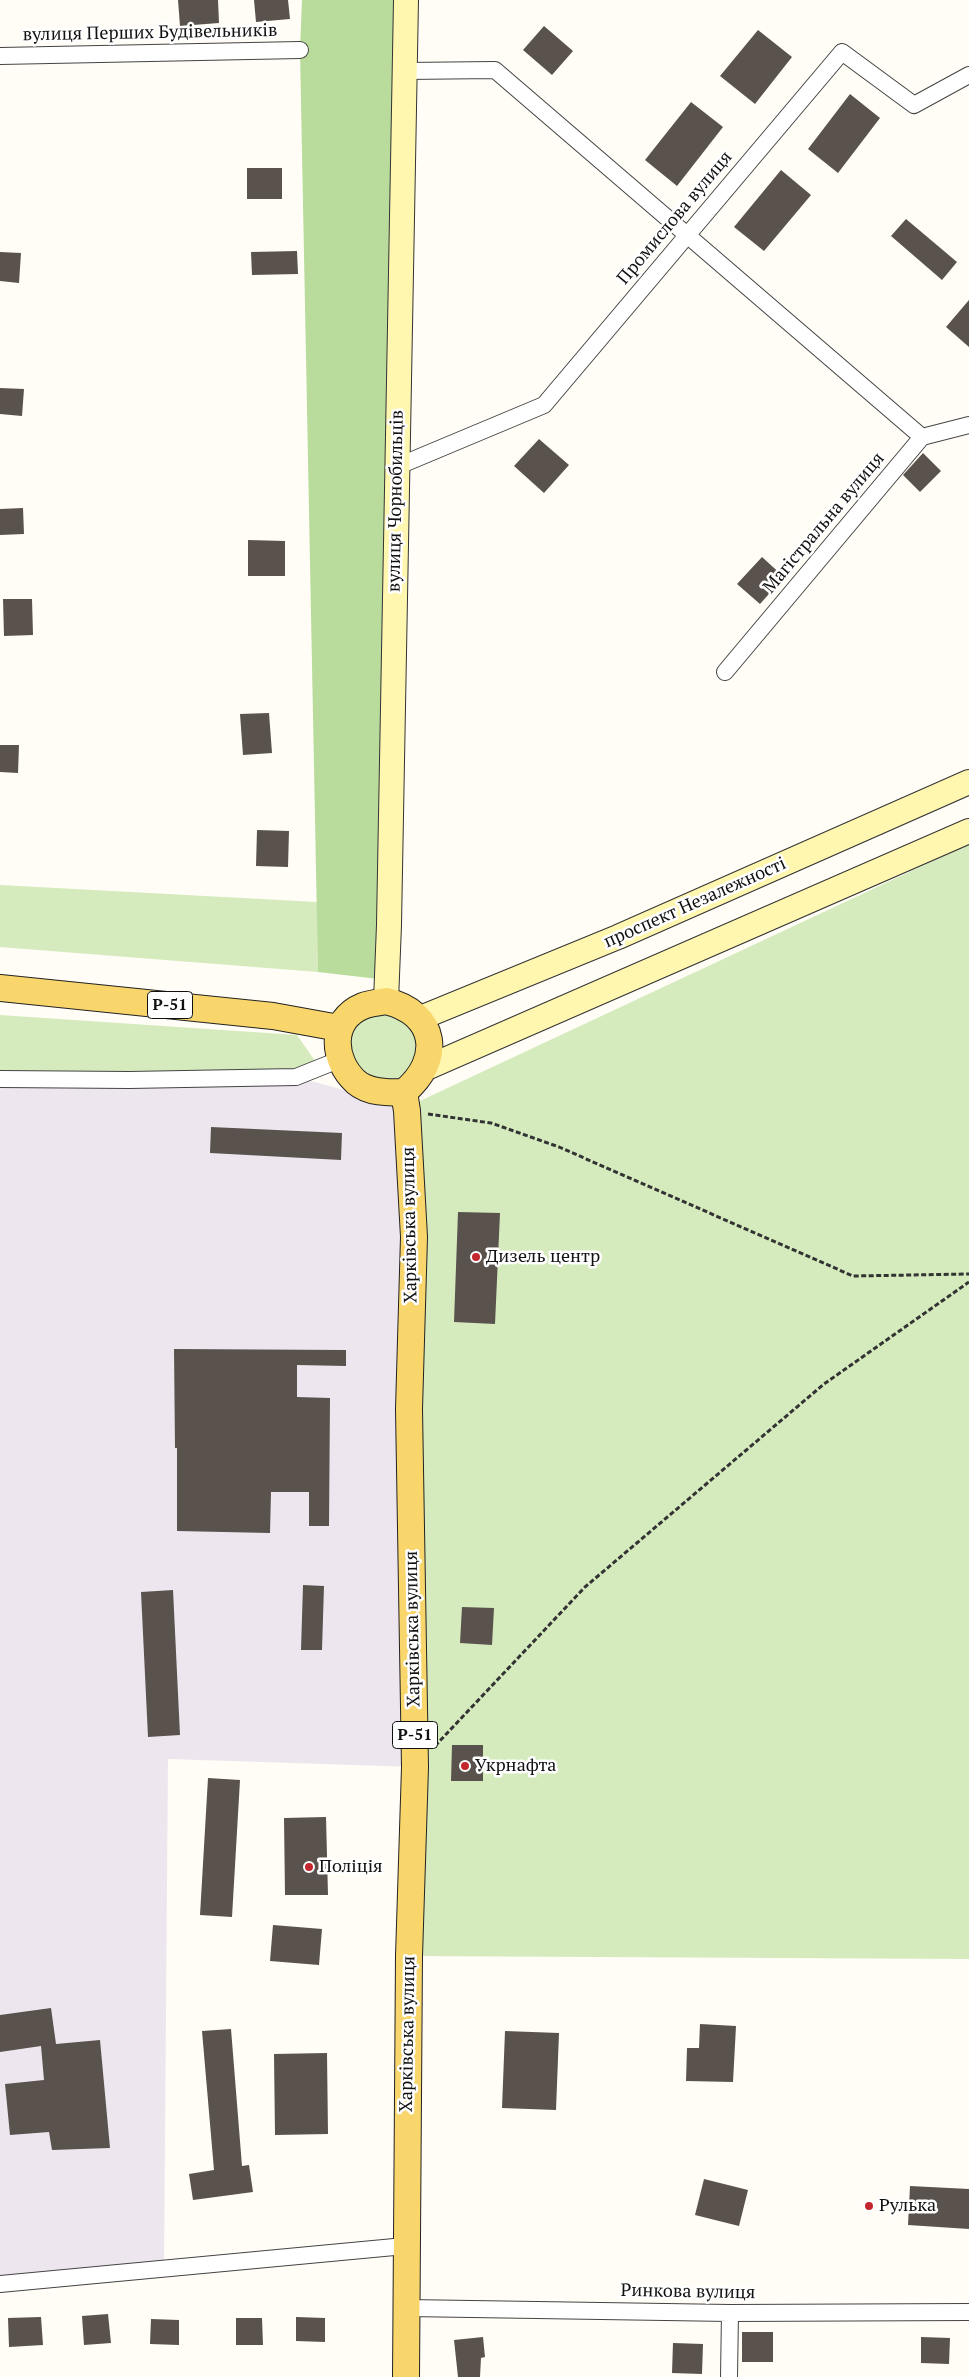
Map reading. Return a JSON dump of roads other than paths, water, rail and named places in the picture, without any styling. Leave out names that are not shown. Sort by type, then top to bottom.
[{"type":"main road","name":"Р-51","points":[[0,988],[273,1016],[339,1028]]},
{"type":"main road","points":[[386,1001],[402,1005],[416,1014],[418,1019],[426,1031],[430,1046],[429,1061],[406,1102],[363,1086],[344,1067],[337,1050],[339,1028],[348,1015],[363,1006],[386,1001]]},
{"type":"main road","name":"Харківська вулиця","points":[[406,1102],[414,1237],[409,1409],[415,1767],[409,1956],[405,2246],[406,2377]]},
{"type":"street","name":"вулиця Чорнобильців","points":[[386,1001],[406,0]]},
{"type":"street","name":"вулиця Перших Будівельників","points":[[0,56],[300,50]]},
{"type":"street","name":"Промислова вулиця","points":[[396,467],[544,405],[842,52],[914,106],[969,75]]},
{"type":"street","points":[[405,71],[495,70],[922,437],[969,425]]},
{"type":"street","name":"Магістральна вулиця","points":[[725,672],[922,437]]},
{"type":"street","name":"проспект Незалежності","points":[[418,1019],[618,937],[969,782]]},
{"type":"street","points":[[424,1069],[969,832]]},
{"type":"street","points":[[0,1079],[129,1080],[296,1077],[341,1059]]},
{"type":"street","points":[[0,2284],[405,2246]]},
{"type":"street","name":"Ринкова вулиця","points":[[406,2308],[730,2313],[969,2312]]},
{"type":"street","points":[[729,2377],[730,2313]]},
{"type":"place","name":"Дизель центр","points":[[476,1257]]},
{"type":"place","name":"Укрнафта","points":[[465,1766]]},
{"type":"place","name":"Поліція","points":[[309,1867]]},
{"type":"place","name":"Рулька","points":[[869,2206]]}]
